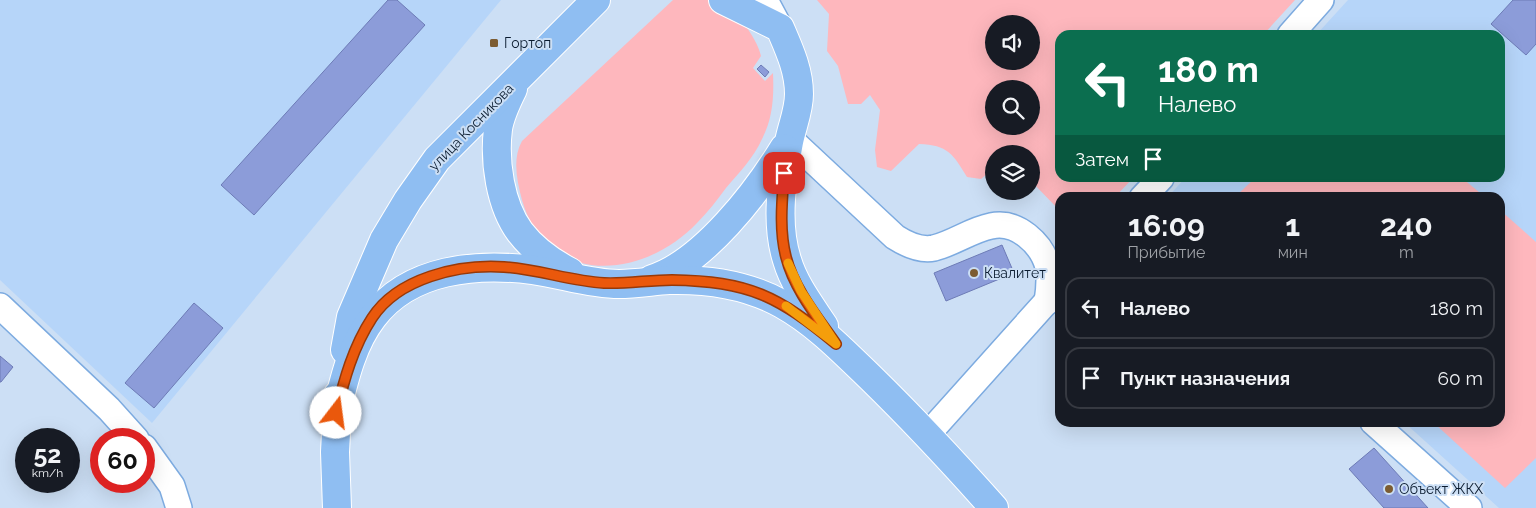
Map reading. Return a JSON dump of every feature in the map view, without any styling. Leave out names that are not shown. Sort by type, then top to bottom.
[{"type":"main road","name":"улица Косникова","points":[[337,508],[336,413],[351,317],[384,240],[437,159],[596,0]]},
{"type":"main road","points":[[723,0],[780,28],[793,59],[799,93],[795,125],[790,139],[782,203],[782,232],[786,258],[801,291],[836,344]]},
{"type":"main road","points":[[520,76],[506,104],[498,128],[499,174],[508,207],[520,231],[536,249],[552,262],[585,280]]},
{"type":"main road","points":[[641,282],[663,275],[698,252],[753,193],[790,139]]},
{"type":"main road","points":[[336,413],[347,370],[372,317],[402,290],[448,272],[475,267],[503,267],[536,270],[585,280],[620,284],[670,280],[711,282],[739,286],[761,293],[789,308],[836,344],[928,434],[994,508]]},
{"type":"street","points":[[751,0],[780,28]]},
{"type":"street","points":[[764,0],[780,28]]},
{"type":"street","points":[[1295,30],[1322,0]]},
{"type":"street","points":[[790,139],[895,237],[913,246],[934,248],[994,225],[1014,228],[1023,232],[1038,247],[1047,266],[1054,295],[928,434]]},
{"type":"street","points":[[1147,192],[1156,182]]},
{"type":"street","points":[[0,306],[109,409],[126,428]]},
{"type":"street","points":[[1379,427],[1469,508]]},
{"type":"street","points":[[155,462],[172,486],[180,508]]},
{"type":"shaded area","points":[[0,0],[501,0],[152,423],[0,280]]},
{"type":"shaded area","points":[[673,0],[712,0],[720,2],[743,22],[759,48],[761,56],[753,68],[765,81],[773,73],[772,107],[766,131],[751,158],[709,210],[697,223],[668,246],[633,262],[596,265],[577,262],[553,249],[541,237],[528,216],[517,177],[516,162],[519,148],[522,141]]},
{"type":"shaded area","points":[[817,0],[1295,0],[1268,30],[1055,30],[1055,182],[1129,182],[1120,192],[1055,192],[1055,206],[1040,190],[1040,145],[985,145],[985,176],[981,179],[967,177],[949,152],[937,146],[929,145],[919,144],[891,171],[877,167],[875,150],[880,110],[870,95],[861,104],[848,104],[838,66],[827,51],[829,14]]},
{"type":"shaded area","points":[[1348,0],[1536,0],[1536,508],[1499,508],[1409,427],[1505,427],[1505,192],[1172,192],[1181,182],[1505,182],[1505,30],[1321,30]]},
{"type":"shaded area","points":[[1251,182],[1467,182],[1479,192],[1240,192]]},
{"type":"shaded area","points":[[1505,214],[1536,242],[1536,458],[1505,488],[1438,427],[1505,427]]},
{"type":"building","points":[[388,0],[397,0],[425,25],[254,215],[221,185]]},
{"type":"building","points":[[1513,0],[1536,0],[1536,44],[1526,55],[1505,36],[1505,30],[1498,30],[1491,24]]},
{"type":"building","points":[[761,65],[769,72],[765,77],[757,69]]},
{"type":"building","name":"Квалитет","points":[[1002,245],[1014,273],[946,301],[934,273]]},
{"type":"building","points":[[194,303],[223,328],[154,408],[125,383]]},
{"type":"building","points":[[0,356],[13,367],[1,382],[0,382]]},
{"type":"building","name":"Объект ЖКХ","points":[[1374,448],[1428,508],[1384,508],[1349,469]]},
{"type":"slow traffic","points":[[786,306],[836,344],[801,291],[788,263]]},
{"type":"place","name":"Гортоп","points":[[494,43]]},
{"type":"place","name":"Квалитет","points":[[974,273]]},
{"type":"place","name":"Объект ЖКХ","points":[[1389,489]]},
{"type":"route","points":[[336,413],[347,370],[358,344],[372,317],[384,304],[402,290],[424,280],[448,272],[475,267],[536,270],[601,283],[620,284],[670,280],[739,286],[761,293],[783,304],[836,344],[801,291],[786,258],[782,223],[784,173]]}]
